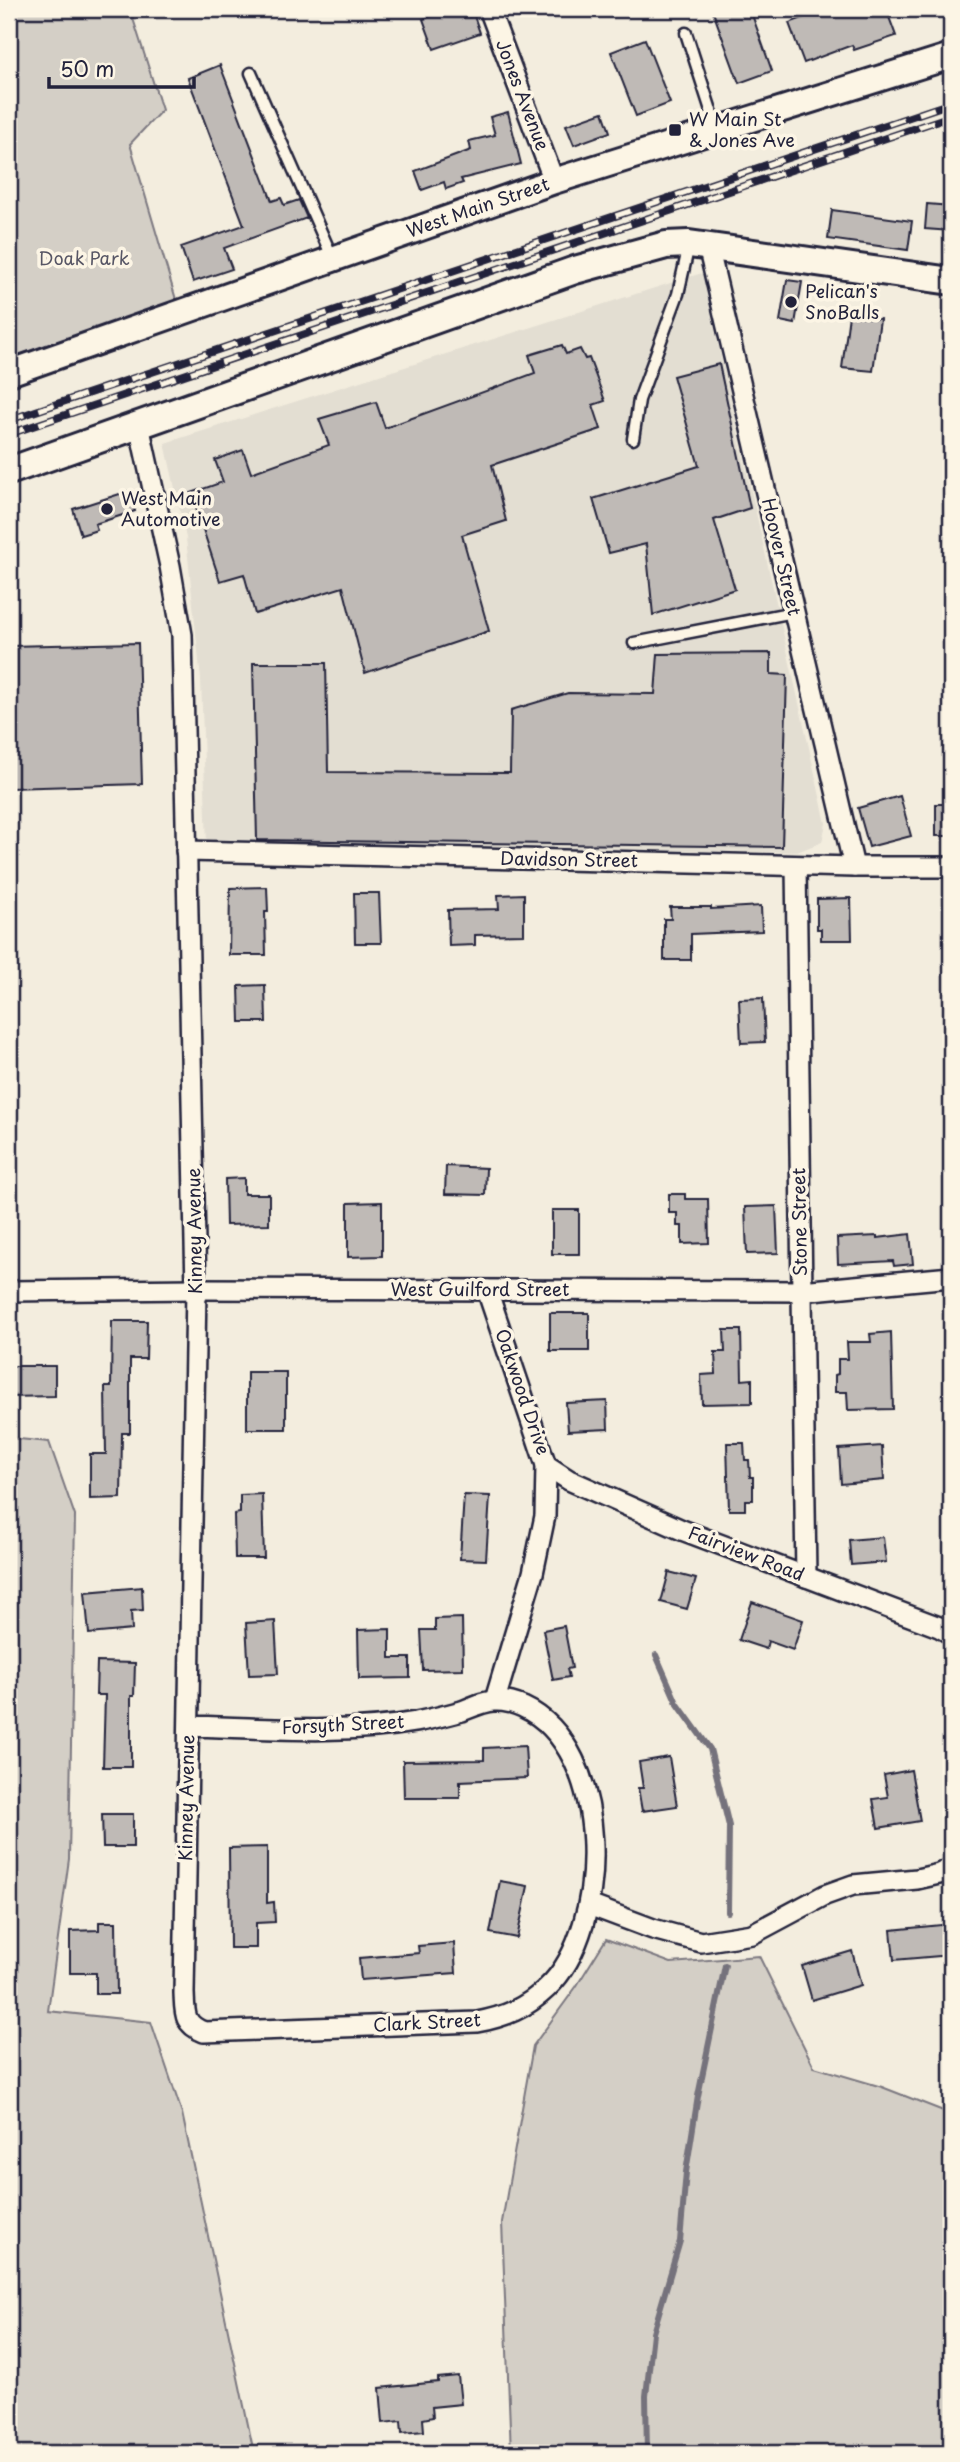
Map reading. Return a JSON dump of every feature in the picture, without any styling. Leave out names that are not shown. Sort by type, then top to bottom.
[{"type":"main road","points":[[9,471],[575,270],[666,245],[699,245],[951,281]]},
{"type":"street","name":"Jones Avenue","points":[[489,9],[554,181]]},
{"type":"street","name":"West Main Street","points":[[9,373],[554,181],[951,56]]},
{"type":"street","name":"Hoover Street","points":[[699,245],[794,612],[854,867]]},
{"type":"street","name":"Kinney Avenue","points":[[139,425],[182,635],[196,1289],[184,1993],[185,2017],[193,2028],[204,2032]]},
{"type":"street","name":"Davidson Street","points":[[186,851],[796,866],[951,867]]},
{"type":"street","name":"Stone Street","points":[[796,866],[806,1577]]},
{"type":"street","name":"West Guilford Street","points":[[9,1291],[801,1291],[951,1277]]},
{"type":"street","name":"Oakwood Drive","points":[[487,1290],[547,1465],[545,1516],[533,1573],[495,1700]]},
{"type":"street","name":"Fairview Road","points":[[547,1465],[569,1480],[656,1519],[939,1627],[951,1634]]},
{"type":"street","name":"Forsyth Street","points":[[189,1726],[314,1730],[376,1727],[414,1722],[495,1700]]},
{"type":"street","points":[[495,1700],[522,1706],[548,1722],[570,1753],[582,1778],[592,1814],[589,1905],[653,1929],[701,1942],[752,1934],[825,1895],[853,1885],[917,1879],[951,1868]]},
{"type":"street","name":"Clark Street","points":[[204,2032],[477,2022],[500,2018],[522,2008],[549,1987],[571,1954],[589,1905]]},
{"type":"lane","points":[[685,33],[717,130]]},
{"type":"lane","points":[[251,74],[333,259]]},
{"type":"lane","points":[[633,439],[639,400],[699,245]]},
{"type":"lane","points":[[634,643],[794,612]]},
{"type":"shaded area","points":[[702,273],[826,823],[822,842],[797,852],[207,844],[201,680],[186,538],[165,443]]},
{"type":"green space","name":"Doak Park","points":[[9,9],[130,9],[162,110],[130,144],[177,303],[9,368]]},
{"type":"green space","points":[[9,1438],[49,1442],[75,1516],[69,1859],[48,2011],[151,2022],[182,2113],[254,2453],[9,2453]]},
{"type":"green space","points":[[606,1939],[671,1963],[759,1956],[814,2067],[882,2087],[951,2114],[951,2453],[511,2453],[502,2222],[533,2046],[576,1987]]},
{"type":"building","points":[[452,9],[466,9],[469,17],[474,16],[480,33],[434,49],[423,19]]},
{"type":"building","points":[[712,9],[750,9],[772,71],[739,83]]},
{"type":"building","points":[[827,9],[886,9],[896,36],[854,50],[852,45],[804,63],[789,23]]},
{"type":"building","points":[[645,39],[670,103],[636,116],[611,52]]},
{"type":"building","points":[[220,65],[272,201],[281,198],[284,205],[299,200],[307,218],[224,248],[232,269],[193,282],[181,247],[244,225],[188,78]]},
{"type":"building","points":[[508,112],[521,164],[461,179],[463,183],[446,189],[444,182],[422,190],[415,171],[471,150],[469,141],[495,135],[490,117]]},
{"type":"building","points":[[603,112],[610,132],[574,145],[566,125]]},
{"type":"building","points":[[927,204],[951,206],[951,231],[925,229]]},
{"type":"building","points":[[832,210],[912,221],[908,250],[828,239]]},
{"type":"building","name":"Pelican's SnoBalls","points":[[787,280],[802,282],[795,324],[780,321]]},
{"type":"building","points":[[849,315],[880,319],[873,371],[842,368]]},
{"type":"building","points":[[562,345],[566,354],[580,349],[585,359],[589,358],[605,401],[593,405],[601,429],[492,465],[506,521],[462,535],[489,631],[365,673],[343,587],[255,614],[244,574],[220,581],[191,493],[223,482],[215,460],[243,450],[251,473],[329,445],[319,419],[376,402],[385,428],[535,373],[529,355]]},
{"type":"building","points":[[719,364],[750,508],[714,520],[735,589],[653,615],[646,544],[609,553],[593,499],[699,466],[673,376]]},
{"type":"building","points":[[129,491],[135,511],[95,524],[97,530],[81,535],[73,509]]},
{"type":"building","points":[[138,643],[142,784],[9,788],[9,646]]},
{"type":"building","points":[[771,653],[771,674],[787,675],[782,847],[257,840],[253,663],[326,663],[328,772],[510,773],[511,710],[568,693],[655,694],[658,654]]},
{"type":"building","points":[[900,796],[911,836],[869,847],[858,808]]},
{"type":"building","points":[[936,804],[951,804],[951,836],[936,836]]},
{"type":"building","points":[[267,887],[266,955],[229,955],[230,888]]},
{"type":"building","points":[[354,893],[379,893],[381,943],[355,943]]},
{"type":"building","points":[[524,894],[524,934],[475,935],[475,945],[449,946],[448,910],[499,909],[498,895]]},
{"type":"building","points":[[851,898],[852,940],[821,940],[821,929],[817,929],[817,899]]},
{"type":"building","points":[[761,906],[762,931],[691,934],[691,960],[664,960],[664,919],[671,919],[670,907],[711,909]]},
{"type":"building","points":[[265,985],[266,1022],[240,1022],[239,986]]},
{"type":"building","points":[[763,998],[765,1042],[741,1043],[739,999]]},
{"type":"building","points":[[446,1166],[486,1168],[485,1195],[445,1194]]},
{"type":"building","points":[[244,1178],[244,1194],[269,1194],[269,1224],[226,1225],[225,1179]]},
{"type":"building","points":[[669,1194],[685,1194],[685,1199],[708,1199],[709,1243],[682,1244],[682,1226],[677,1226],[677,1213],[669,1213]]},
{"type":"building","points":[[382,1202],[382,1256],[348,1257],[348,1203]]},
{"type":"building","points":[[776,1206],[778,1253],[747,1254],[745,1207]]},
{"type":"building","points":[[552,1210],[579,1210],[579,1254],[552,1254]]},
{"type":"building","points":[[910,1234],[913,1264],[894,1266],[893,1261],[838,1264],[837,1238],[877,1238]]},
{"type":"building","points":[[550,1313],[589,1313],[589,1351],[550,1351]]},
{"type":"building","points":[[112,1321],[147,1321],[146,1359],[130,1359],[130,1433],[122,1433],[121,1498],[90,1499],[90,1454],[106,1454],[105,1387],[111,1387]]},
{"type":"building","points":[[724,1330],[741,1330],[742,1380],[752,1379],[752,1403],[702,1404],[701,1375],[716,1374],[715,1352],[725,1352]]},
{"type":"building","points":[[891,1332],[893,1409],[848,1410],[847,1392],[835,1392],[838,1359],[848,1359],[847,1342],[871,1342],[870,1334]]},
{"type":"building","points":[[9,1366],[55,1366],[55,1396],[9,1397]]},
{"type":"building","points":[[247,1372],[286,1372],[286,1429],[247,1429]]},
{"type":"building","points":[[607,1401],[608,1429],[568,1431],[566,1403]]},
{"type":"building","points":[[727,1443],[744,1443],[745,1460],[749,1460],[750,1477],[753,1477],[753,1500],[745,1500],[745,1510],[729,1510]]},
{"type":"building","points":[[882,1446],[884,1480],[841,1484],[839,1449]]},
{"type":"building","points":[[262,1494],[264,1558],[235,1558],[234,1514],[240,1513],[240,1495]]},
{"type":"building","points":[[464,1495],[490,1496],[486,1560],[460,1559]]},
{"type":"building","points":[[883,1537],[886,1562],[851,1565],[849,1540]]},
{"type":"building","points":[[669,1572],[696,1579],[687,1609],[661,1602]]},
{"type":"building","points":[[142,1587],[143,1610],[131,1611],[132,1630],[89,1634],[85,1592]]},
{"type":"building","points":[[752,1602],[803,1620],[793,1650],[768,1641],[766,1649],[739,1640]]},
{"type":"building","points":[[462,1618],[463,1669],[423,1670],[421,1630],[435,1630],[435,1619]]},
{"type":"building","points":[[275,1621],[278,1674],[249,1675],[246,1623]]},
{"type":"building","points":[[564,1626],[572,1668],[567,1669],[569,1677],[553,1680],[543,1630]]},
{"type":"building","points":[[390,1629],[390,1658],[410,1658],[410,1678],[359,1679],[358,1630]]},
{"type":"building","points":[[97,1662],[135,1663],[134,1696],[131,1696],[131,1767],[103,1767],[105,1695],[96,1695]]},
{"type":"building","points":[[525,1746],[527,1778],[460,1781],[460,1798],[404,1798],[403,1761],[484,1760],[484,1748]]},
{"type":"building","points":[[669,1757],[677,1806],[642,1811],[638,1788],[643,1788],[639,1762]]},
{"type":"building","points":[[911,1770],[920,1821],[878,1828],[873,1799],[888,1797],[884,1775]]},
{"type":"building","points":[[102,1814],[133,1814],[133,1847],[103,1847]]},
{"type":"building","points":[[267,1847],[267,1903],[274,1902],[275,1922],[256,1923],[256,1948],[230,1948],[229,1848]]},
{"type":"building","points":[[500,1881],[528,1886],[517,1938],[490,1933]]},
{"type":"building","points":[[99,1922],[116,1922],[117,1994],[96,1994],[96,1973],[70,1973],[70,1931],[99,1930]]},
{"type":"building","points":[[951,1924],[951,1955],[894,1960],[891,1930]]},
{"type":"building","points":[[454,1943],[456,1973],[361,1980],[359,1958],[419,1953],[418,1946]]},
{"type":"building","points":[[852,1951],[861,1985],[812,2000],[802,1966]]},
{"type":"building","points":[[458,2376],[461,2404],[432,2407],[433,2417],[423,2419],[424,2431],[402,2433],[401,2421],[383,2423],[380,2388],[438,2382],[438,2378]]},
{"type":"waterway","points":[[656,1655],[677,1703],[710,1749],[729,1826],[728,1912]]},
{"type":"waterway","points":[[647,2453],[646,2396],[653,2333],[680,2241],[686,2172],[698,2096],[725,1965]]},
{"type":"railway","points":[[9,420],[951,103]]},
{"type":"railway","points":[[9,434],[951,116]]},
{"type":"place","name":"W Main St & Jones Ave","points":[[675,130]]},
{"type":"place","name":"Pelican's SnoBalls","points":[[791,302]]},
{"type":"place","name":"West Main Automotive","points":[[107,509]]}]
